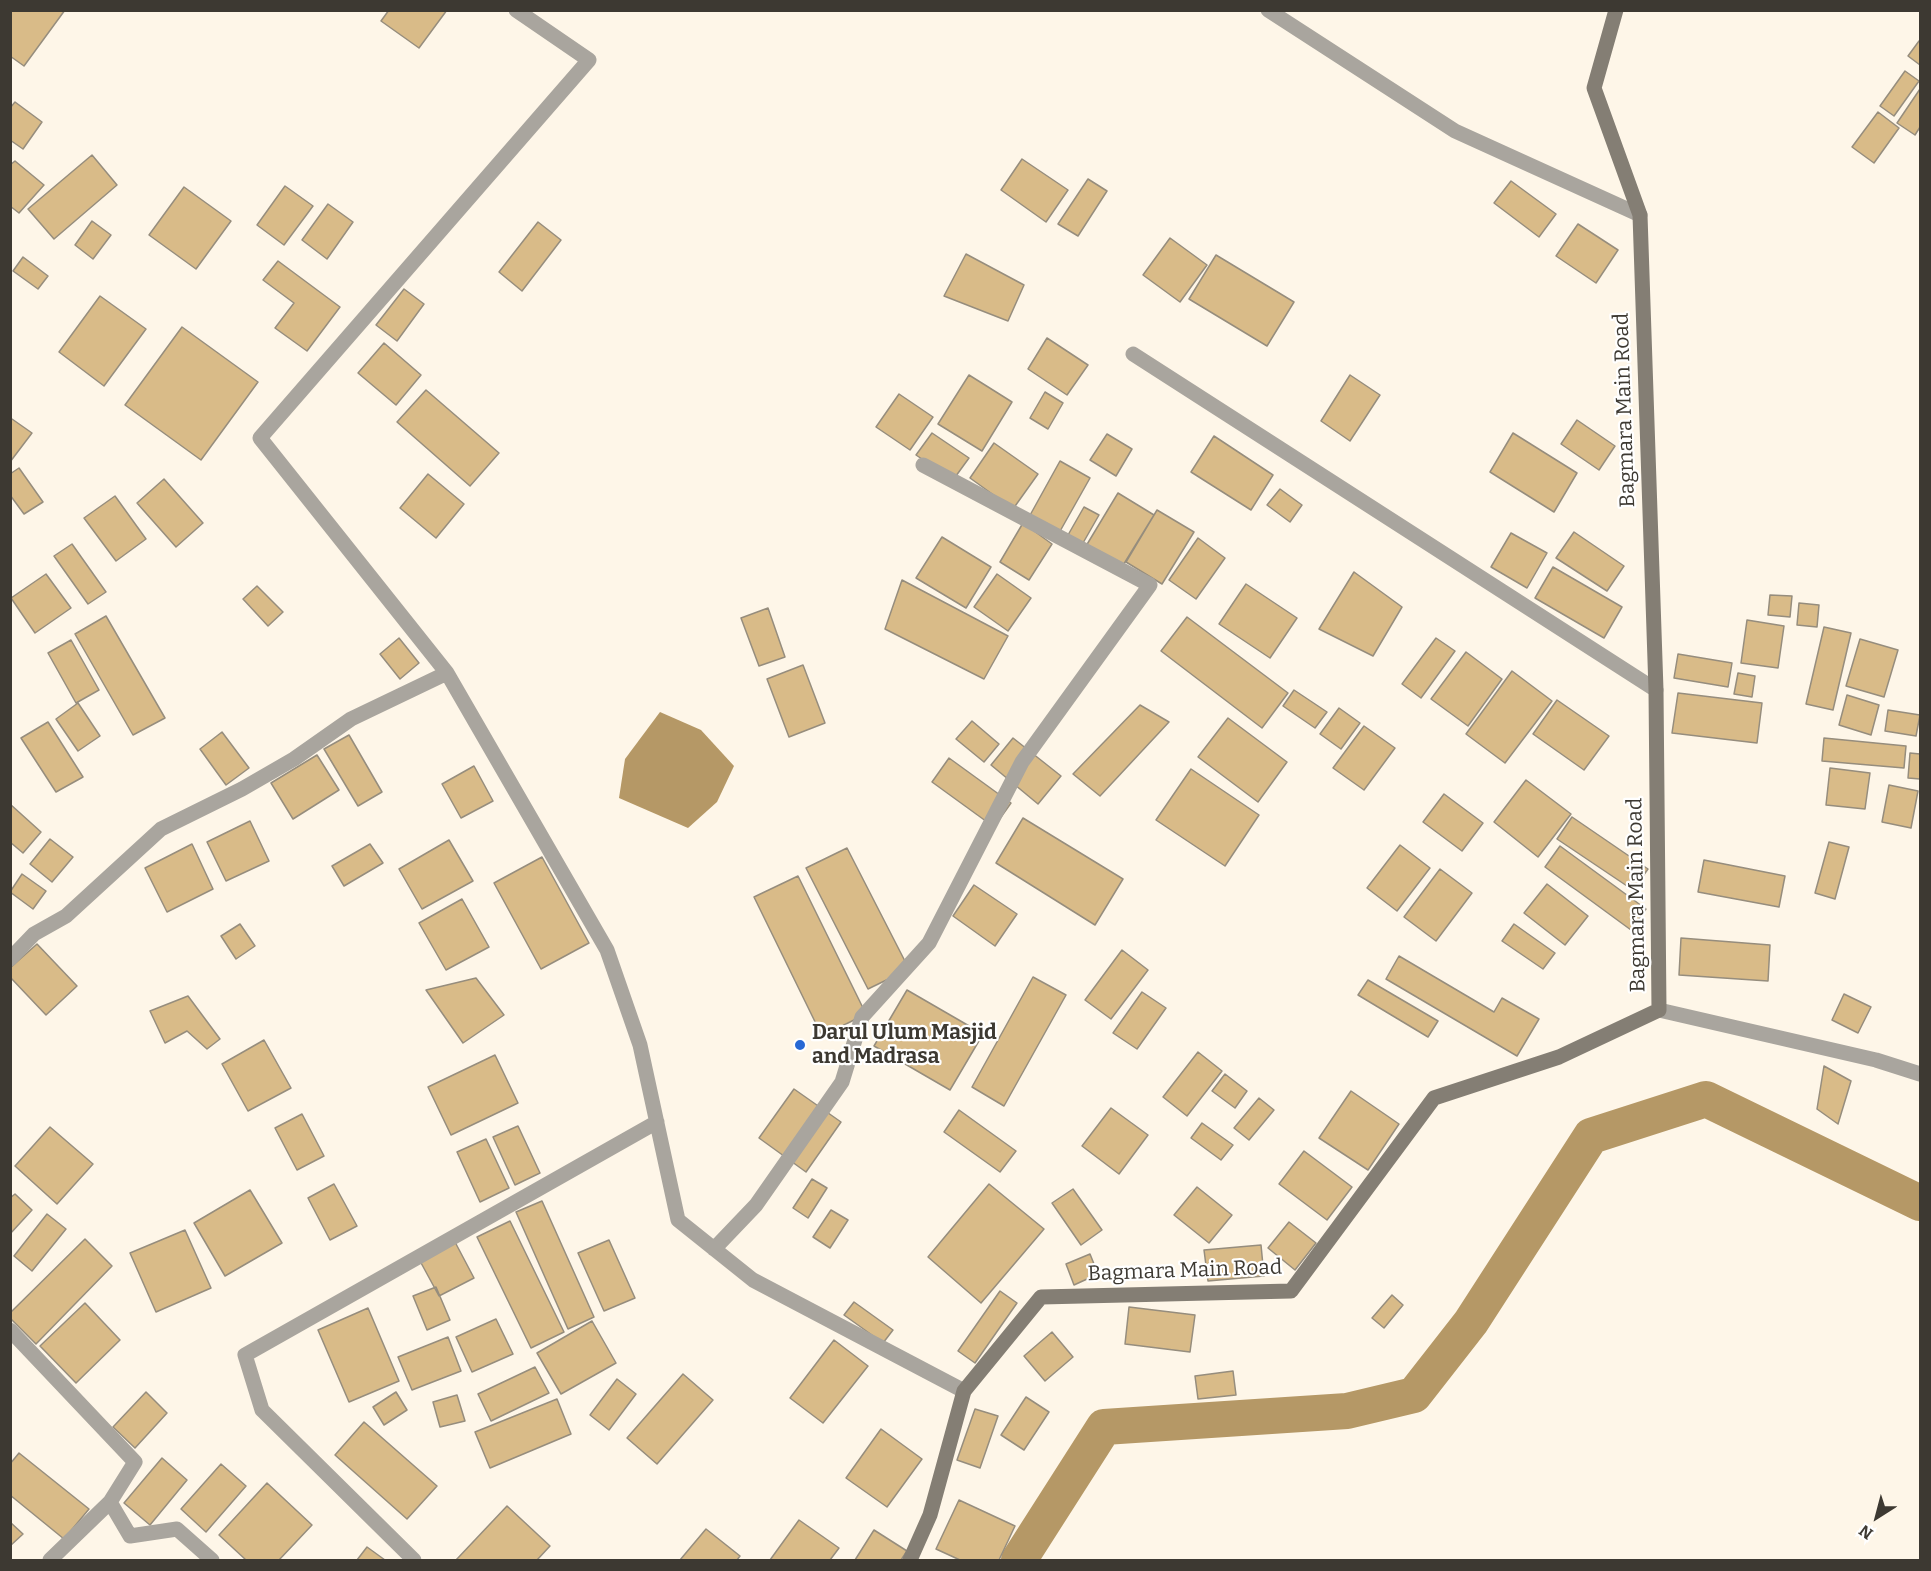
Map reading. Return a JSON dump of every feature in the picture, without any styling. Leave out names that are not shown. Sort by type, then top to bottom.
[{"type":"street","points":[[516,10],[589,60],[260,438],[447,673],[607,950],[640,1045],[678,1220],[753,1280],[964,1391]]},
{"type":"street","points":[[1268,10],[1455,131],[1640,215]]},
{"type":"street","name":"Bagmara Main Road","points":[[910,1560],[930,1515],[964,1391],[1041,1297],[1291,1291],[1434,1098],[1559,1058],[1659,1010],[1656,690],[1640,215],[1594,88],[1616,10]]},
{"type":"street","points":[[1133,354],[1656,690]]},
{"type":"street","points":[[714,1249],[756,1205],[842,1082],[862,1017],[929,944],[1022,762],[1150,585],[922,465]]},
{"type":"street","points":[[10,959],[34,934],[66,916],[161,829],[242,789],[294,759],[351,719],[447,673]]},
{"type":"street","points":[[1659,1010],[1876,1060],[1920,1074]]},
{"type":"street","points":[[414,1560],[262,1410],[245,1354],[657,1122]]},
{"type":"street","points":[[10,1330],[135,1462],[110,1502],[50,1560]]},
{"type":"street","points":[[110,1502],[130,1536],[177,1529],[212,1560]]},
{"type":"shaded area","points":[[660,712],[701,730],[734,766],[717,802],[688,828],[619,798],[625,759]]},
{"type":"building","points":[[10,10],[65,10],[24,66],[10,56]]},
{"type":"building","points":[[389,10],[447,10],[419,48],[381,21]]},
{"type":"building","points":[[1920,42],[1920,65],[1908,56]]},
{"type":"building","points":[[1905,71],[1919,81],[1894,116],[1880,106]]},
{"type":"building","points":[[1920,89],[1920,127],[1915,135],[1897,123]]},
{"type":"building","points":[[15,102],[42,122],[23,149],[10,140],[10,108]]},
{"type":"building","points":[[1878,112],[1899,128],[1874,163],[1852,147]]},
{"type":"building","points":[[92,155],[117,185],[54,239],[28,209]]},
{"type":"building","points":[[1022,159],[1068,190],[1046,222],[1001,190]]},
{"type":"building","points":[[15,161],[44,185],[19,213],[10,206],[10,165]]},
{"type":"building","points":[[1088,179],[1107,191],[1078,236],[1058,224]]},
{"type":"building","points":[[1511,181],[1556,214],[1539,237],[1494,203]]},
{"type":"building","points":[[285,186],[313,206],[284,245],[257,225]]},
{"type":"building","points":[[184,187],[231,221],[196,269],[149,235]]},
{"type":"building","points":[[328,204],[353,222],[327,259],[302,240]]},
{"type":"building","points":[[92,221],[111,235],[93,259],[75,245]]},
{"type":"building","points":[[538,222],[561,240],[522,291],[499,272]]},
{"type":"building","points":[[1578,224],[1618,250],[1596,283],[1556,256]]},
{"type":"building","points":[[1170,238],[1207,265],[1180,302],[1143,275]]},
{"type":"building","points":[[966,254],[1024,285],[1008,321],[944,296]]},
{"type":"building","points":[[1216,255],[1294,302],[1267,346],[1189,299]]},
{"type":"building","points":[[23,257],[48,276],[38,289],[13,271]]},
{"type":"building","points":[[278,261],[340,307],[307,351],[275,328],[294,303],[263,280]]},
{"type":"building","points":[[404,289],[424,304],[397,341],[376,325]]},
{"type":"building","points":[[100,296],[146,329],[104,386],[59,352]]},
{"type":"building","points":[[182,327],[258,382],[201,460],[125,405]]},
{"type":"building","points":[[1047,338],[1088,365],[1067,395],[1028,369]]},
{"type":"building","points":[[384,343],[421,375],[396,405],[358,373]]},
{"type":"building","points":[[969,375],[1012,402],[982,451],[938,424]]},
{"type":"building","points":[[1350,375],[1380,395],[1350,441],[1321,421]]},
{"type":"building","points":[[426,390],[499,453],[470,486],[397,422]]},
{"type":"building","points":[[1045,392],[1063,403],[1048,429],[1030,418]]},
{"type":"building","points":[[899,394],[933,417],[910,450],[876,427]]},
{"type":"building","points":[[12,419],[32,433],[10,462],[10,421]]},
{"type":"building","points":[[1577,420],[1615,446],[1599,470],[1561,444]]},
{"type":"building","points":[[932,433],[969,458],[953,480],[916,455]]},
{"type":"building","points":[[1513,433],[1577,473],[1554,512],[1490,472]]},
{"type":"building","points":[[1107,434],[1132,449],[1116,476],[1090,460]]},
{"type":"building","points":[[1214,436],[1273,475],[1251,510],[1191,472]]},
{"type":"building","points":[[994,443],[1038,474],[1013,509],[970,478]]},
{"type":"building","points":[[1060,461],[1090,478],[1059,533],[1029,517]]},
{"type":"building","points":[[19,468],[43,502],[24,514],[10,495],[10,474]]},
{"type":"building","points":[[428,474],[464,504],[436,538],[400,508]]},
{"type":"building","points":[[164,479],[203,523],[176,547],[137,503]]},
{"type":"building","points":[[1280,489],[1302,505],[1290,522],[1267,505]]},
{"type":"building","points":[[1118,493],[1154,515],[1122,567],[1086,546]]},
{"type":"building","points":[[115,496],[146,539],[116,561],[84,518]]},
{"type":"building","points":[[1084,507],[1099,515],[1083,543],[1068,535]]},
{"type":"building","points":[[1157,510],[1194,532],[1162,584],[1126,562]]},
{"type":"building","points":[[1023,523],[1052,544],[1029,580],[1000,562]]},
{"type":"building","points":[[1574,532],[1624,566],[1607,591],[1556,558]]},
{"type":"building","points":[[1511,533],[1547,553],[1527,588],[1491,567]]},
{"type":"building","points":[[942,537],[991,567],[966,608],[916,578]]},
{"type":"building","points":[[1198,538],[1225,558],[1196,599],[1169,580]]},
{"type":"building","points":[[72,544],[106,592],[88,604],[54,556]]},
{"type":"building","points":[[1553,567],[1622,607],[1604,638],[1535,598]]},
{"type":"building","points":[[1354,572],[1402,607],[1373,656],[1319,629]]},
{"type":"building","points":[[46,574],[71,608],[35,633],[11,598]]},
{"type":"building","points":[[997,574],[1031,598],[1008,631],[974,607]]},
{"type":"building","points":[[902,580],[1008,636],[984,679],[885,629]]},
{"type":"building","points":[[1246,584],[1297,618],[1270,658],[1219,624]]},
{"type":"building","points":[[257,586],[283,612],[268,626],[243,599]]},
{"type":"building","points":[[1770,595],[1792,596],[1790,617],[1768,615]]},
{"type":"building","points":[[1799,603],[1819,605],[1817,627],[1797,625]]},
{"type":"building","points":[[768,608],[785,657],[759,666],[741,618]]},
{"type":"building","points":[[106,616],[165,718],[133,735],[75,634]]},
{"type":"building","points":[[1187,617],[1288,693],[1262,728],[1161,651]]},
{"type":"building","points":[[1747,620],[1784,626],[1778,668],[1741,663]]},
{"type":"building","points":[[1824,627],[1851,633],[1833,710],[1806,704]]},
{"type":"building","points":[[399,638],[419,663],[400,679],[380,654]]},
{"type":"building","points":[[1436,638],[1455,651],[1421,698],[1402,684]]},
{"type":"building","points":[[1860,639],[1898,650],[1884,697],[1846,686]]},
{"type":"building","points":[[71,640],[99,690],[76,703],[48,653]]},
{"type":"building","points":[[1466,652],[1502,679],[1468,726],[1431,699]]},
{"type":"building","points":[[1678,654],[1732,663],[1728,687],[1674,678]]},
{"type":"building","points":[[803,665],[825,723],[789,737],[767,679]]},
{"type":"building","points":[[1512,671],[1552,701],[1505,763],[1466,734]]},
{"type":"building","points":[[1738,673],[1755,676],[1752,697],[1734,694]]},
{"type":"building","points":[[1294,690],[1327,712],[1315,728],[1283,706]]},
{"type":"building","points":[[1678,693],[1762,703],[1757,743],[1672,733]]},
{"type":"building","points":[[1847,695],[1879,705],[1871,735],[1839,725]]},
{"type":"building","points":[[1557,700],[1609,736],[1584,770],[1533,734]]},
{"type":"building","points":[[78,703],[100,736],[78,751],[56,719]]},
{"type":"building","points":[[1140,705],[1169,722],[1100,796],[1073,774]]},
{"type":"building","points":[[1339,708],[1360,723],[1341,749],[1320,734]]},
{"type":"building","points":[[1888,710],[1920,715],[1916,736],[1885,731]]},
{"type":"building","points":[[1228,718],[1287,762],[1258,802],[1198,757]]},
{"type":"building","points":[[972,721],[999,744],[984,762],[956,739]]},
{"type":"building","points":[[48,722],[83,777],[56,792],[21,738]]},
{"type":"building","points":[[1364,726],[1395,748],[1364,790],[1333,768]]},
{"type":"building","points":[[222,732],[249,768],[226,785],[200,749]]},
{"type":"building","points":[[349,735],[382,792],[358,806],[324,749]]},
{"type":"building","points":[[1013,738],[1061,776],[1038,804],[991,765]]},
{"type":"building","points":[[1824,738],[1906,746],[1904,768],[1822,761]]},
{"type":"building","points":[[1910,753],[1920,754],[1920,779],[1908,778]]},
{"type":"building","points":[[317,755],[339,790],[293,819],[271,783]]},
{"type":"building","points":[[949,758],[1011,803],[994,827],[932,782]]},
{"type":"building","points":[[474,766],[493,801],[461,818],[442,784]]},
{"type":"building","points":[[1830,768],[1870,773],[1865,809],[1826,805]]},
{"type":"building","points":[[1191,769],[1259,815],[1225,866],[1156,820]]},
{"type":"building","points":[[1526,780],[1571,814],[1538,857],[1494,822]]},
{"type":"building","points":[[1889,785],[1918,791],[1911,828],[1882,822]]},
{"type":"building","points":[[1444,794],[1483,823],[1462,851],[1423,822]]},
{"type":"building","points":[[10,804],[41,832],[23,853],[10,842]]},
{"type":"building","points":[[1572,817],[1648,869],[1633,890],[1557,839]]},
{"type":"building","points":[[1023,818],[1123,879],[1095,925],[996,863]]},
{"type":"building","points":[[250,821],[269,861],[226,881],[207,842]]},
{"type":"building","points":[[50,839],[73,857],[52,882],[30,864]]},
{"type":"building","points":[[449,840],[473,881],[422,909],[399,869]]},
{"type":"building","points":[[1829,842],[1849,847],[1835,899],[1815,893]]},
{"type":"building","points":[[192,844],[213,889],[167,912],[145,868]]},
{"type":"building","points":[[370,844],[383,863],[344,886],[332,866]]},
{"type":"building","points":[[1400,845],[1430,868],[1397,911],[1367,888]]},
{"type":"building","points":[[1560,846],[1646,909],[1631,930],[1545,867]]},
{"type":"building","points":[[847,848],[909,969],[868,989],[806,868]]},
{"type":"building","points":[[542,857],[589,943],[541,969],[494,883]]},
{"type":"building","points":[[1704,860],[1785,876],[1779,907],[1698,892]]},
{"type":"building","points":[[1440,869],[1472,893],[1436,941],[1404,917]]},
{"type":"building","points":[[22,874],[46,891],[33,909],[10,892]]},
{"type":"building","points":[[798,876],[866,1014],[822,1036],[754,897]]},
{"type":"building","points":[[1547,884],[1588,916],[1565,945],[1524,913]]},
{"type":"building","points":[[974,885],[1017,914],[995,946],[953,916]]},
{"type":"building","points":[[462,899],[489,947],[446,970],[419,923]]},
{"type":"building","points":[[240,924],[255,946],[236,959],[221,936]]},
{"type":"building","points":[[1514,924],[1555,953],[1543,969],[1502,941]]},
{"type":"building","points":[[1681,938],[1770,945],[1768,981],[1679,975]]},
{"type":"building","points":[[37,944],[77,986],[46,1015],[10,977],[10,968]]},
{"type":"building","points":[[1122,950],[1148,970],[1111,1019],[1085,1000]]},
{"type":"building","points":[[1399,956],[1494,1012],[1502,998],[1539,1019],[1517,1056],[1386,979]]},
{"type":"building","points":[[1033,977],[1066,995],[1004,1106],[972,1087]]},
{"type":"building","points":[[476,978],[504,1015],[463,1043],[426,990]]},
{"type":"building","points":[[1368,980],[1438,1021],[1428,1037],[1358,995]]},
{"type":"building","points":[[907,990],[983,1034],[950,1090],[874,1046]]},
{"type":"building","points":[[1142,992],[1166,1008],[1137,1049],[1113,1033]]},
{"type":"building","points":[[1844,994],[1871,1007],[1858,1033],[1832,1020]]},
{"type":"building","points":[[188,996],[220,1039],[207,1049],[187,1031],[165,1043],[150,1011]]},
{"type":"building","points":[[264,1040],[291,1088],[248,1111],[222,1064]]},
{"type":"building","points":[[1198,1052],[1222,1071],[1187,1116],[1163,1097]]},
{"type":"building","points":[[495,1055],[518,1103],[451,1135],[428,1087]]},
{"type":"building","points":[[1824,1066],[1851,1081],[1838,1124],[1817,1109]]},
{"type":"building","points":[[1225,1074],[1247,1091],[1235,1108],[1212,1091]]},
{"type":"building","points":[[794,1089],[841,1122],[806,1172],[759,1138]]},
{"type":"building","points":[[1351,1091],[1399,1124],[1368,1170],[1319,1138]]},
{"type":"building","points":[[1259,1098],[1274,1110],[1249,1140],[1234,1128]]},
{"type":"building","points":[[1111,1108],[1148,1135],[1119,1174],[1082,1146]]},
{"type":"building","points":[[959,1110],[1016,1151],[1000,1172],[944,1132]]},
{"type":"building","points":[[302,1114],[324,1156],[297,1170],[275,1128]]},
{"type":"building","points":[[1202,1123],[1233,1145],[1221,1160],[1191,1138]]},
{"type":"building","points":[[518,1126],[540,1173],[515,1185],[493,1137]]},
{"type":"building","points":[[50,1127],[93,1164],[57,1204],[15,1166]]},
{"type":"building","points":[[486,1139],[509,1188],[480,1202],[457,1152]]},
{"type":"building","points":[[1304,1151],[1352,1187],[1327,1220],[1279,1184]]},
{"type":"building","points":[[812,1179],[827,1188],[808,1218],[793,1208]]},
{"type":"building","points":[[334,1184],[357,1226],[330,1240],[308,1198]]},
{"type":"building","points":[[989,1184],[1044,1229],[981,1303],[928,1257]]},
{"type":"building","points":[[1197,1187],[1232,1215],[1209,1243],[1174,1215]]},
{"type":"building","points":[[1073,1189],[1102,1230],[1081,1245],[1052,1203]]},
{"type":"building","points":[[250,1190],[282,1243],[225,1276],[194,1223]]},
{"type":"building","points":[[15,1194],[32,1210],[10,1234],[10,1198]]},
{"type":"building","points":[[542,1201],[594,1317],[568,1329],[516,1212]]},
{"type":"building","points":[[831,1210],[848,1220],[830,1248],[813,1237]]},
{"type":"building","points":[[47,1214],[66,1229],[32,1271],[14,1256]]},
{"type":"building","points":[[510,1221],[564,1332],[531,1348],[477,1237]]},
{"type":"building","points":[[1289,1222],[1316,1243],[1295,1270],[1268,1248]]},
{"type":"building","points":[[185,1230],[211,1288],[156,1312],[130,1253]]},
{"type":"building","points":[[85,1239],[112,1266],[36,1344],[10,1318],[10,1313]]},
{"type":"building","points":[[609,1240],[635,1298],[604,1311],[578,1253]]},
{"type":"building","points":[[455,1242],[474,1278],[439,1296],[420,1261]]},
{"type":"building","points":[[1261,1245],[1264,1276],[1208,1281],[1204,1250]]},
{"type":"building","points":[[1090,1254],[1098,1274],[1074,1285],[1066,1264]]},
{"type":"building","points":[[436,1287],[450,1320],[427,1330],[413,1296]]},
{"type":"building","points":[[1000,1291],[1017,1303],[975,1363],[958,1351]]},
{"type":"building","points":[[1392,1295],[1403,1305],[1384,1328],[1372,1318]]},
{"type":"building","points":[[854,1302],[893,1330],[883,1343],[844,1315]]},
{"type":"building","points":[[85,1303],[120,1340],[76,1383],[40,1346]]},
{"type":"building","points":[[1129,1307],[1195,1315],[1190,1352],[1125,1344]]},
{"type":"building","points":[[368,1308],[399,1381],[349,1402],[318,1330]]},
{"type":"building","points":[[496,1319],[513,1354],[472,1372],[456,1337]]},
{"type":"building","points":[[592,1321],[616,1363],[561,1394],[537,1353]]},
{"type":"building","points":[[1052,1332],[1073,1357],[1045,1381],[1024,1356]]},
{"type":"building","points":[[448,1337],[461,1371],[412,1390],[398,1357]]},
{"type":"building","points":[[834,1340],[868,1366],[823,1423],[790,1398]]},
{"type":"building","points":[[535,1367],[549,1393],[491,1421],[478,1394]]},
{"type":"building","points":[[1233,1371],[1236,1395],[1198,1399],[1195,1376]]},
{"type":"building","points":[[683,1374],[713,1400],[657,1464],[627,1438]]},
{"type":"building","points":[[617,1379],[636,1394],[609,1430],[590,1415]]},
{"type":"building","points":[[146,1392],[167,1413],[135,1448],[113,1427]]},
{"type":"building","points":[[396,1392],[407,1410],[384,1425],[373,1407]]},
{"type":"building","points":[[457,1395],[465,1421],[440,1427],[433,1402]]},
{"type":"building","points":[[1026,1397],[1049,1412],[1024,1450],[1001,1435]]},
{"type":"building","points":[[557,1399],[571,1434],[490,1468],[475,1432]]},
{"type":"building","points":[[975,1409],[998,1416],[980,1468],[957,1460]]},
{"type":"building","points":[[364,1422],[437,1486],[407,1519],[335,1455]]},
{"type":"building","points":[[881,1429],[922,1459],[887,1507],[846,1478]]},
{"type":"building","points":[[19,1453],[89,1509],[64,1539],[10,1495],[10,1464]]},
{"type":"building","points":[[162,1458],[187,1480],[150,1525],[124,1503]]},
{"type":"building","points":[[221,1464],[246,1486],[206,1532],[181,1509]]},
{"type":"building","points":[[267,1483],[312,1525],[279,1560],[246,1560],[219,1535]]},
{"type":"building","points":[[959,1500],[1015,1526],[999,1560],[960,1560],[936,1549]]},
{"type":"building","points":[[507,1506],[550,1546],[537,1560],[456,1560]]},
{"type":"building","points":[[799,1520],[839,1548],[830,1560],[770,1560]]},
{"type":"building","points":[[10,1522],[23,1534],[10,1546]]},
{"type":"building","points":[[706,1529],[740,1556],[737,1560],[680,1560]]},
{"type":"building","points":[[874,1530],[907,1551],[901,1560],[855,1560]]},
{"type":"building","points":[[367,1547],[385,1560],[357,1560]]},
{"type":"waterway","points":[[1019,1560],[1104,1427],[1347,1411],[1414,1395],[1471,1322],[1591,1136],[1706,1099],[1920,1203]]},
{"type":"place","name":"Darul Ulum Masjid and Madrasa","points":[[800,1045]]}]
